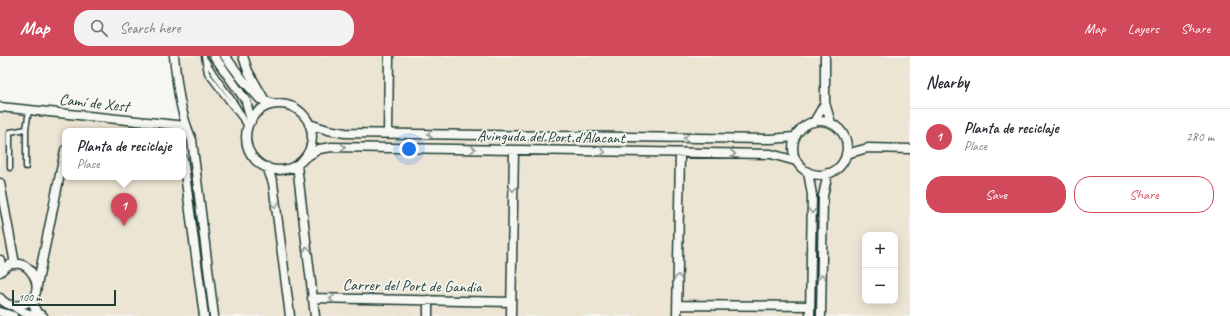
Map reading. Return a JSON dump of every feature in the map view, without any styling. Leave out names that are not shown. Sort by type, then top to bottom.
[{"type":"street","points":[[174,56],[180,104],[186,126],[192,140],[214,316]]},
{"type":"street","points":[[214,56],[246,101],[249,124],[246,136],[248,148],[258,163],[271,169],[284,170],[297,165],[309,151],[312,137],[309,124],[298,110],[283,104],[274,104],[260,99],[225,56]]},
{"type":"street","points":[[243,56],[248,70],[266,101]]},
{"type":"street","points":[[388,133],[389,56]]},
{"type":"street","points":[[824,56],[824,103],[831,123]]},
{"type":"street","points":[[814,122],[824,103]]},
{"type":"street","points":[[249,124],[259,111],[274,104]]},
{"type":"street","name":"Camí de Xest","points":[[2,109],[29,110],[186,126]]},
{"type":"street","points":[[819,120],[831,123],[841,130],[846,139],[846,154],[839,167],[828,173],[817,175],[808,172],[796,161],[792,151],[794,136],[807,123],[819,120]]},
{"type":"street","name":"Avinguda del Port d'Alacant","points":[[309,124],[328,130],[345,133],[772,139],[794,136]]},
{"type":"street","name":"Avinguda del Port d'Alacant","points":[[306,156],[319,149],[332,147],[680,154],[771,154],[796,161]]},
{"type":"street","points":[[846,154],[868,148],[910,149]]},
{"type":"street","points":[[511,316],[514,150]]},
{"type":"street","points":[[677,316],[680,154]]},
{"type":"street","points":[[4,302],[20,305],[31,299],[37,286],[41,259],[62,164]]},
{"type":"street","points":[[297,165],[314,316]]},
{"type":"street","points":[[267,167],[273,183],[290,316]]},
{"type":"street","points":[[808,172],[812,195],[810,316]]},
{"type":"street","points":[[821,316],[823,196],[828,173]]},
{"type":"street","points":[[186,180],[204,316]]},
{"type":"street","points":[[0,183],[15,264]]},
{"type":"street","points":[[0,260],[1,271],[15,264],[24,266],[37,264],[41,259]]},
{"type":"street","points":[[24,266],[32,272],[37,286]]},
{"type":"street","name":"Carrer del Port de Gandia","points":[[312,298],[511,302]]},
{"type":"street","points":[[31,299],[37,312],[43,316]]},
{"type":"street","points":[[428,300],[428,316]]},
{"type":"street","points":[[4,302],[34,316]]},
{"type":"street","points":[[677,305],[810,306]]},
{"type":"street","points":[[0,312],[13,316]]},
{"type":"lane","points":[[204,56],[211,70],[239,107],[249,124]]},
{"type":"lane","points":[[26,167],[26,129],[29,110]]},
{"type":"lane","points":[[10,168],[10,132],[26,129]]},
{"type":"shaded area","points":[[178,56],[910,56],[910,316],[218,316],[195,138],[183,92]]},
{"type":"shaded area","points":[[0,112],[152,126],[157,128],[62,128],[62,180],[186,180],[186,138],[189,140],[211,316],[26,316],[0,308]]},
{"type":"place","name":"Planta de reciclaje","points":[[124,226]]}]
